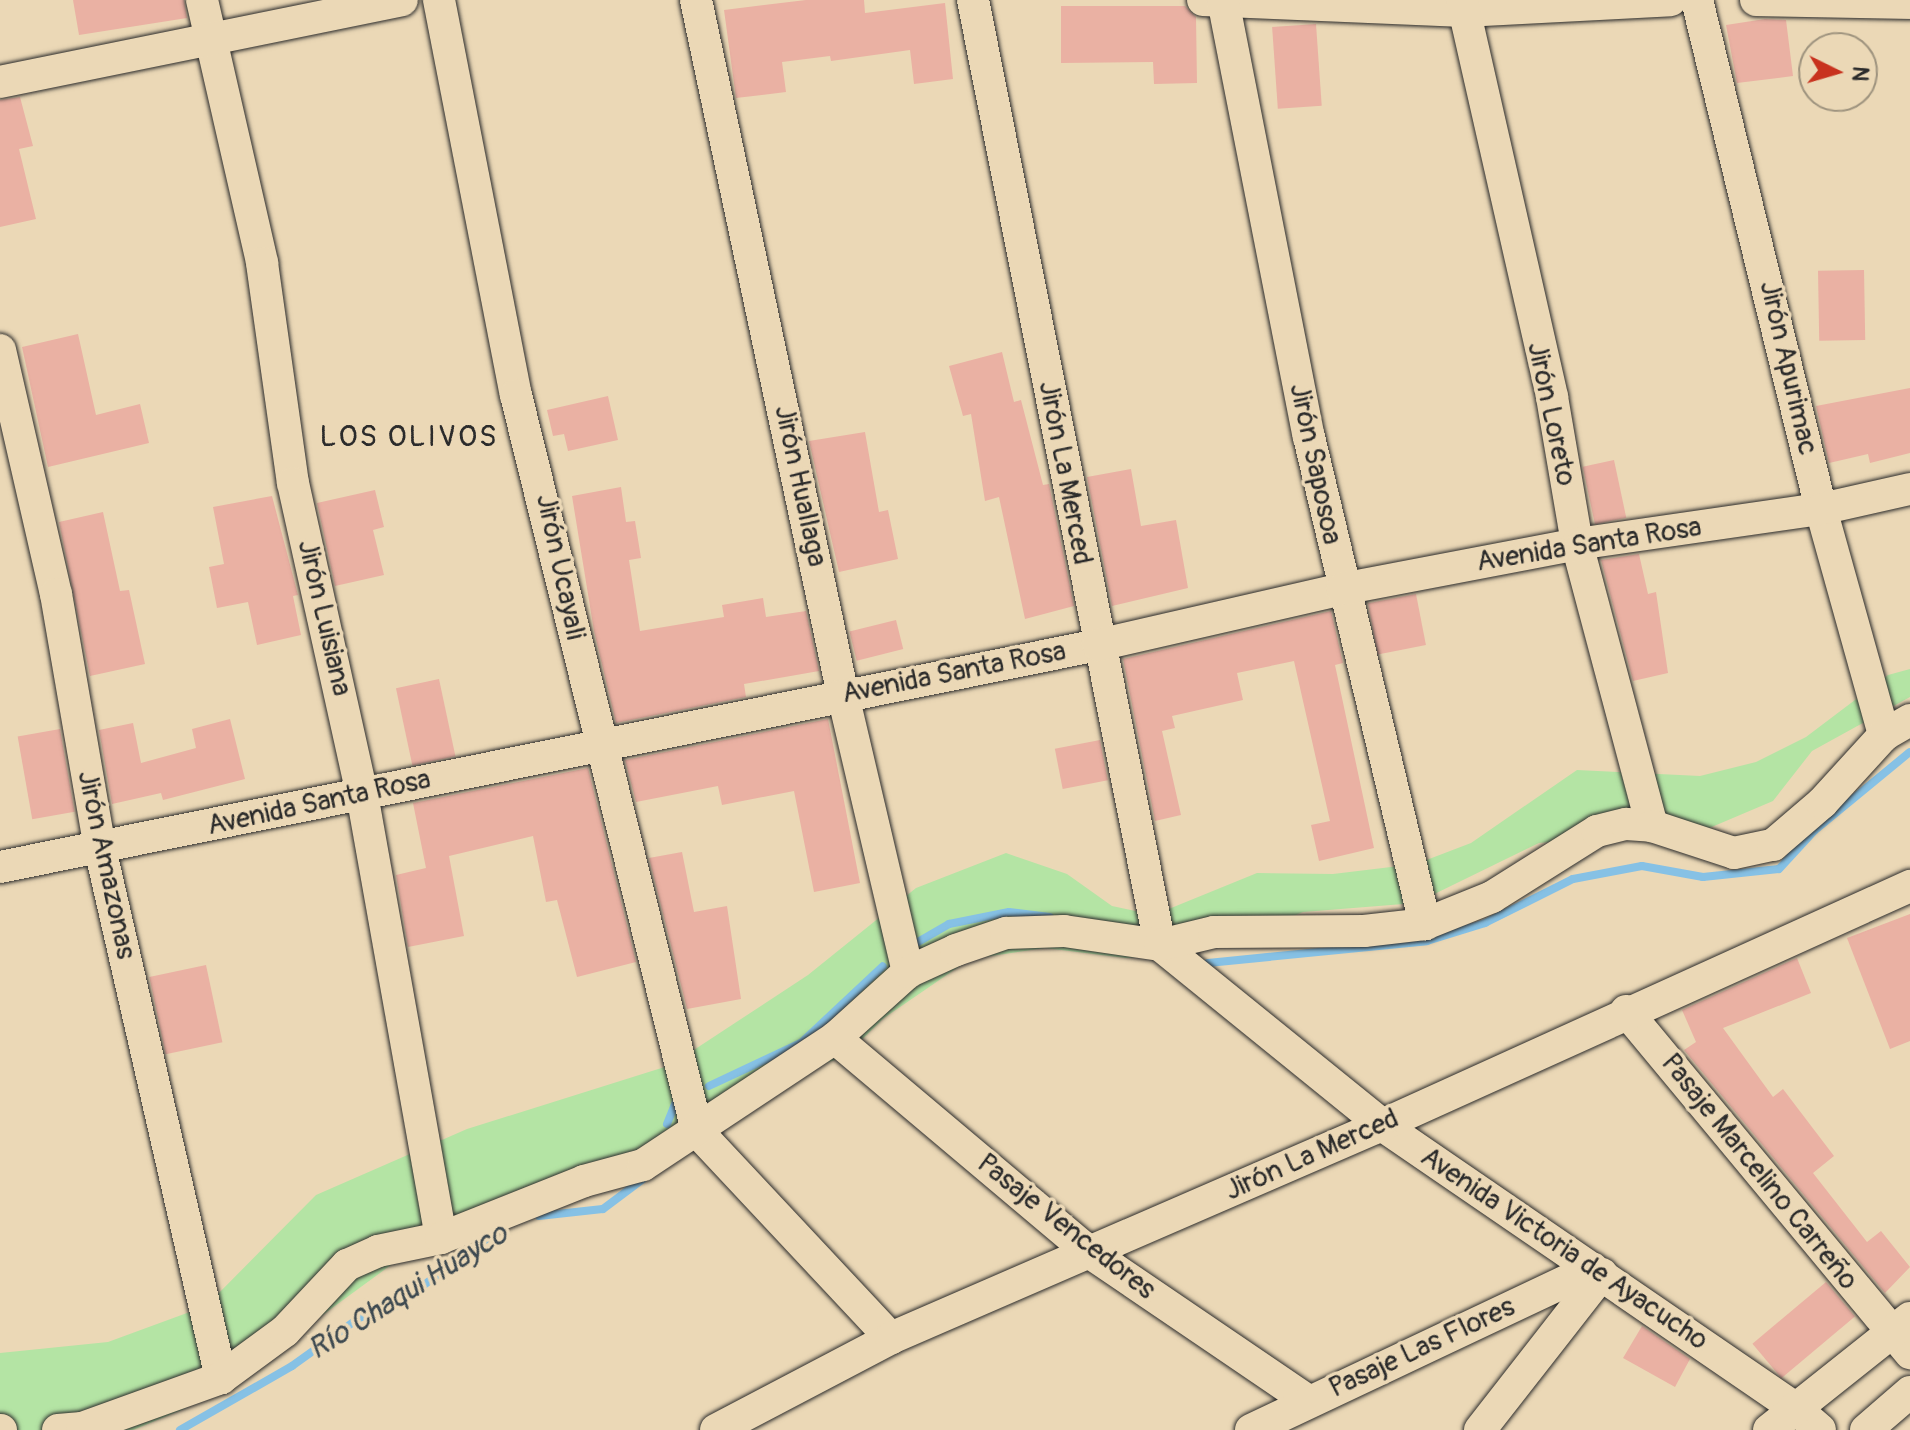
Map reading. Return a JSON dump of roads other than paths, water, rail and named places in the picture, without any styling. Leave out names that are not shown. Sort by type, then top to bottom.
[{"type":"street","name":"Jirón Luisiana","points":[[202,0],[262,263],[293,483],[362,794],[441,1238]]},
{"type":"street","points":[[0,82],[210,42],[402,0]]},
{"type":"street","name":"Jirón Ucayali","points":[[439,0],[516,395],[543,489],[599,746],[697,1131]]},
{"type":"street","name":"Jirón Huallaga","points":[[696,0],[843,695],[908,972]]},
{"type":"street","name":"Jirón La Merced","points":[[973,0],[1098,645],[1160,945]]},
{"type":"street","points":[[1203,0],[1463,5],[1671,0]]},
{"type":"street","name":"Jirón Saposoa","points":[[1223,0],[1342,589],[1425,924]]},
{"type":"street","name":"Jirón Apurimac","points":[[1697,0],[1821,509],[1897,728]]},
{"type":"street","points":[[1756,0],[1910,3]]},
{"type":"street","name":"Jirón Loreto","points":[[1463,5],[1552,397],[1577,544],[1652,826]]},
{"type":"street","name":"Jirón Amazonas","points":[[0,350],[56,594],[100,848],[221,1378]]},
{"type":"street","name":"Avenida Santa Rosa","points":[[0,867],[1098,645],[1342,589],[1577,544],[1821,509],[1910,489]]},
{"type":"street","points":[[58,1430],[82,1428],[221,1378],[285,1331],[347,1265],[378,1251],[441,1238],[584,1181],[643,1165],[835,1038],[908,972],[1006,933],[1064,931],[1160,945],[1214,932],[1364,931],[1425,924],[1492,897],[1597,831],[1626,824],[1652,826],[1734,853],[1773,845],[1822,803],[1897,728]]},
{"type":"street","name":"Jirón La Merced","points":[[716,1430],[891,1338],[1382,1125],[1626,1011],[1910,886]]},
{"type":"street","name":"Avenida Victoria de Ayacucho","points":[[1160,945],[1382,1125],[1795,1408],[1820,1430]]},
{"type":"street","name":"Pasaje Marcelino Carreño","points":[[1626,1011],[1904,1335]]},
{"type":"street","name":"Pasaje Vencedores","points":[[835,1038],[1089,1252],[1308,1401]]},
{"type":"street","points":[[697,1131],[891,1338]]},
{"type":"street","points":[[1480,1430],[1597,1271]]},
{"type":"street","name":"Pasaje Las Flores","points":[[1251,1430],[1308,1401],[1597,1271]]},
{"type":"street","points":[[1769,1430],[1795,1408],[1904,1335]]},
{"type":"street","points":[[1887,1425],[1910,1392]]},
{"type":"waterway","name":"Río Chaqui Huayco","points":[[1208,963],[1427,941],[1485,923],[1573,879],[1642,866],[1703,877],[1779,869],[1814,831],[1910,752]]},
{"type":"waterway","name":"Río Chaqui Huayco","points":[[911,946],[949,924],[1009,912],[1050,917]]},
{"type":"waterway","name":"Río Chaqui Huayco","points":[[709,1086],[801,1043],[883,966]]},
{"type":"waterway","name":"Río Chaqui Huayco","points":[[667,1124],[675,1104]]},
{"type":"waterway","name":"Río Chaqui Huayco","points":[[539,1216],[603,1209],[643,1179]]},
{"type":"waterway","name":"Río Chaqui Huayco","points":[[180,1430],[292,1366],[359,1318],[394,1307],[493,1234]]},
{"type":"district","name":"LOS OLIVOS","points":[[409,437]]}]
